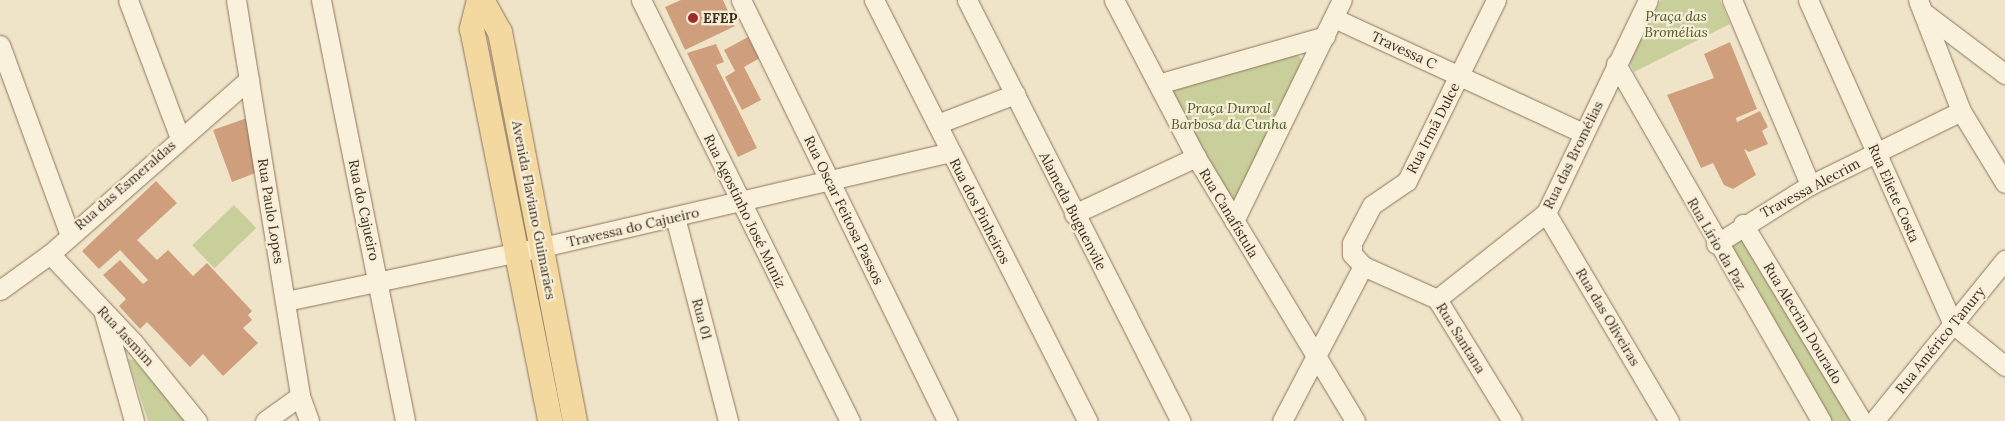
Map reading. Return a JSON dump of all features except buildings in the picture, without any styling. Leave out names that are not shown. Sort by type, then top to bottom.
[{"type":"main road","name":"Avenida Flaviano Guimarães","points":[[485,1],[500,32],[574,421]]},
{"type":"main road","name":"Avenida Flaviano Guimarães","points":[[485,1],[472,29],[550,421]]},
{"type":"street","points":[[128,0],[180,138]]},
{"type":"street","name":"Rua Paulo Lopes","points":[[236,0],[300,396],[309,421]]},
{"type":"street","name":"Rua do Cajueiro","points":[[321,0],[405,421]]},
{"type":"street","name":"Rua Agostinho José Muniz","points":[[641,0],[850,421]]},
{"type":"street","name":"Rua Oscar Feitosa Passos","points":[[741,0],[947,421]]},
{"type":"street","name":"Rua dos Pinheiros","points":[[874,0],[1088,421]]},
{"type":"street","name":"Alameda Buguenvile","points":[[970,0],[1074,214],[1181,421]]},
{"type":"street","name":"Rua Canafístula","points":[[1114,0],[1196,157],[1355,421]]},
{"type":"street","points":[[1234,221],[1342,0]]},
{"type":"street","name":"Rua Irmã Dulce","points":[[1363,266],[1352,254],[1356,227],[1375,201],[1407,181],[1496,0]]},
{"type":"street","name":"Rua das Bromélias","points":[[1438,299],[1546,213],[1648,0]]},
{"type":"street","points":[[1732,0],[1810,185]]},
{"type":"street","name":"Rua Eliete Costa","points":[[1808,0],[1953,324],[2005,366]]},
{"type":"street","points":[[1920,6],[2005,74]]},
{"type":"street","points":[[1920,6],[1961,111],[2005,183]]},
{"type":"street","name":"Travessa C","points":[[1334,18],[1584,133]]},
{"type":"street","points":[[1158,84],[1325,36]]},
{"type":"street","points":[[0,44],[69,233]]},
{"type":"street","name":"Rua Lírio da Paz","points":[[1616,64],[1716,244],[1821,421]]},
{"type":"street","name":"Rua das Esmeraldas","points":[[0,290],[50,254],[69,233],[249,79]]},
{"type":"street","points":[[937,124],[1015,94]]},
{"type":"street","name":"Travessa Alecrim","points":[[1716,244],[1743,224],[1810,185],[1961,111]]},
{"type":"street","name":"Travessa do Cajueiro","points":[[286,301],[542,248],[950,152]]},
{"type":"street","points":[[1074,214],[1196,157]]},
{"type":"street","name":"Rua das Oliveiras","points":[[1546,213],[1670,421]]},
{"type":"street","name":"Rua 01","points":[[675,217],[728,421]]},
{"type":"street","name":"Rua Alecrim Dourado","points":[[1743,224],[1862,421]]},
{"type":"street","name":"Rua Jasmim","points":[[50,254],[159,371],[197,421]]},
{"type":"street","name":"Rua Américo Tanury","points":[[1874,421],[2005,260]]},
{"type":"street","points":[[1282,421],[1363,266]]},
{"type":"street","name":"Rua Santana","points":[[1363,266],[1438,299],[1512,421]]},
{"type":"street","points":[[103,313],[134,421]]},
{"type":"street","points":[[266,421],[300,396]]},
{"type":"green space","name":"Praça das Bromélias","points":[[1661,0],[1720,0],[1730,24],[1634,72],[1629,61]]},
{"type":"green space","name":"Praça Durval Barbosa da Cunha","points":[[1296,52],[1302,60],[1236,199],[1229,200],[1170,92]]},
{"type":"green space","points":[[234,205],[256,228],[215,268],[192,245]]},
{"type":"green space","points":[[1741,236],[1856,421],[1831,421],[1729,248],[1730,242]]},
{"type":"green space","points":[[128,359],[134,360],[185,421],[148,421]]},
{"type":"place","name":"EFEP","points":[[693,18]]}]
